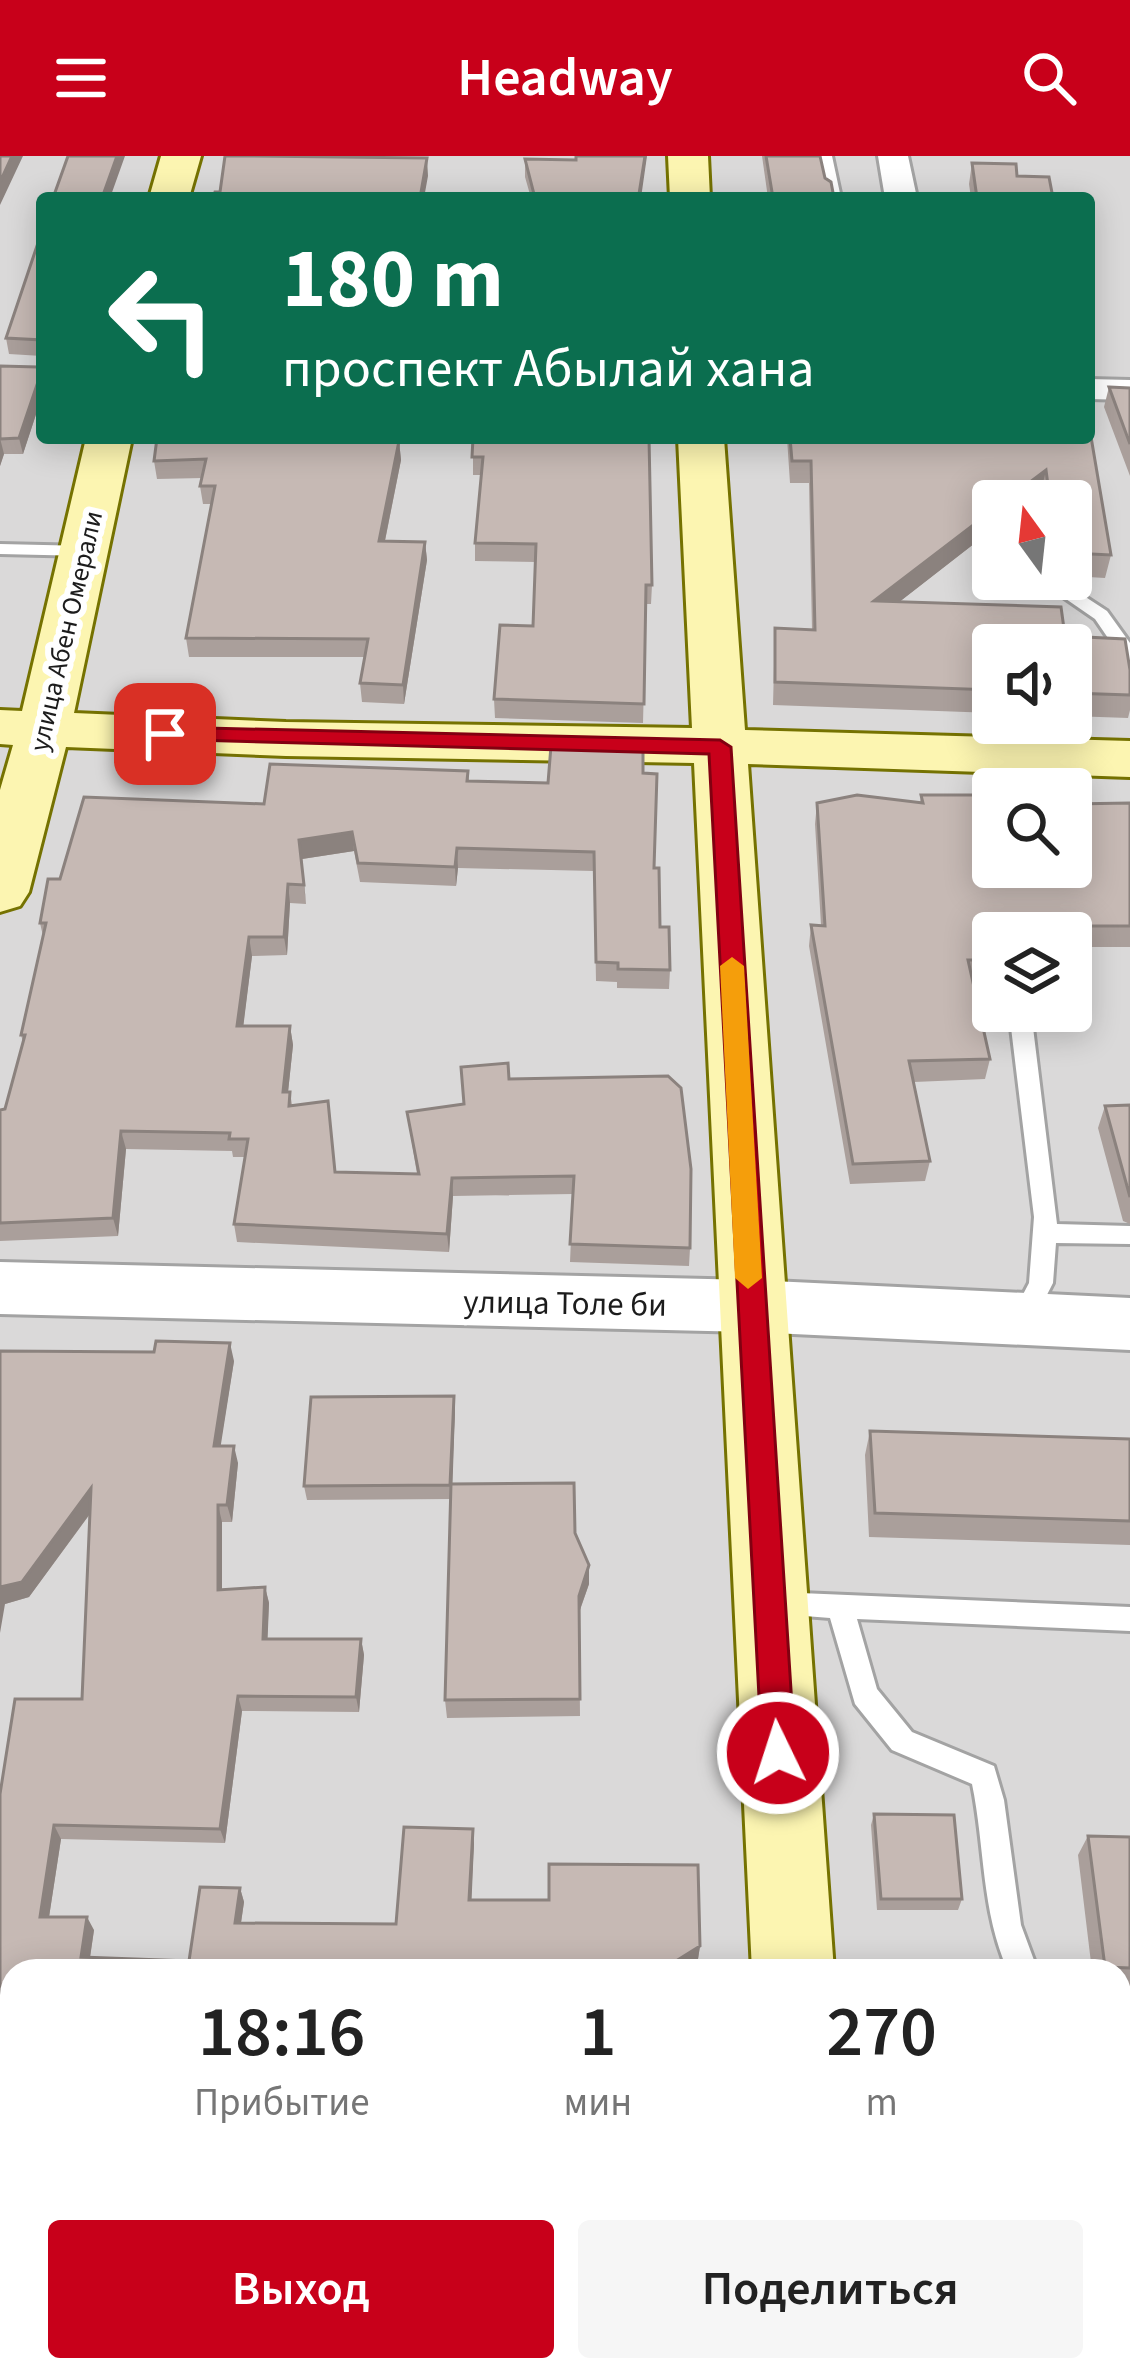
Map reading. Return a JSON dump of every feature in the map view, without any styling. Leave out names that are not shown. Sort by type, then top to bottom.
[{"type":"main road","points":[[171,192],[181,156]]},
{"type":"main road","points":[[688,156],[690,192]]},
{"type":"main road","name":"улица Абен Омерали","points":[[0,892],[22,728],[86,551],[109,444]]},
{"type":"main road","points":[[701,444],[792,1959]]},
{"type":"main road","points":[[22,728],[286,739],[1130,759]]},
{"type":"street","points":[[893,156],[900,192]]},
{"type":"street","points":[[1095,389],[1130,390]]},
{"type":"street","name":"улица Толе би","points":[[0,1288],[750,1306],[1130,1324]]},
{"type":"lane","points":[[824,156],[832,192]]},
{"type":"lane","points":[[0,549],[86,551]]},
{"type":"lane","points":[[1079,600],[1101,614],[1130,656]]},
{"type":"lane","points":[[1022,1032],[1044,1234],[1040,1283],[1022,1319]]},
{"type":"lane","points":[[1044,1234],[1130,1235]]},
{"type":"lane","points":[[769,1604],[1130,1619]]},
{"type":"lane","points":[[840,1606],[865,1694],[902,1742],[984,1777],[1009,1941],[1017,1959]]},
{"type":"shaded area","points":[[0,156],[1130,156],[1130,1959],[0,1959]]},
{"type":"building","points":[[0,156],[12,156],[0,182]]},
{"type":"building","points":[[68,156],[117,156],[104,192],[55,192]]},
{"type":"building","points":[[225,156],[427,158],[421,192],[220,192]]},
{"type":"building","points":[[576,156],[645,156],[639,192],[533,192],[525,159],[576,160]]},
{"type":"building","points":[[766,156],[820,156],[833,192],[772,192]]},
{"type":"building","points":[[972,163],[1016,164],[1017,176],[1049,177],[1052,192],[976,192]]},
{"type":"building","points":[[36,249],[36,340],[6,338]]},
{"type":"building","points":[[0,366],[36,367],[36,388],[19,438],[0,439]]},
{"type":"building","points":[[1109,387],[1130,388],[1130,444]]},
{"type":"building","points":[[156,444],[398,444],[379,541],[425,542],[403,685],[360,683],[368,639],[186,638],[215,486],[200,486],[206,459],[154,461]]},
{"type":"building","points":[[473,444],[649,444],[652,585],[646,585],[644,704],[494,699],[500,625],[533,626],[536,544],[475,543],[483,457],[472,457]]},
{"type":"building","points":[[791,444],[1092,444],[1111,555],[1092,554],[1092,480],[1047,480],[1046,470],[1033,480],[972,480],[972,526],[874,601],[1061,607],[1063,624],[972,624],[972,689],[775,682],[775,628],[815,630],[811,461],[792,461]]},
{"type":"building","points":[[1092,637],[1125,639],[1130,695],[1092,694]]},
{"type":"building","points":[[551,746],[643,747],[643,773],[657,774],[654,868],[659,868],[660,927],[669,927],[670,970],[618,969],[618,963],[596,962],[594,852],[457,848],[455,867],[358,863],[352,832],[299,840],[304,885],[288,884],[284,937],[249,937],[237,1026],[290,1026],[283,1092],[290,1092],[289,1106],[328,1101],[335,1172],[419,1174],[407,1112],[464,1104],[461,1067],[508,1063],[509,1079],[668,1076],[681,1088],[691,1169],[690,1248],[570,1244],[574,1176],[452,1178],[447,1234],[234,1224],[248,1139],[229,1139],[230,1133],[121,1131],[113,1218],[0,1223],[0,1110],[5,1109],[25,1035],[21,1035],[46,923],[40,923],[48,879],[60,879],[84,797],[264,804],[270,764],[468,771],[467,781],[548,783]]},
{"type":"building","points":[[857,795],[923,803],[921,795],[972,795],[972,888],[1092,888],[1092,804],[1130,803],[1130,926],[1092,926],[1092,912],[972,912],[972,960],[968,960],[972,1032],[984,1032],[990,1059],[909,1061],[930,1161],[853,1164],[811,925],[825,926],[817,803]]},
{"type":"building","points":[[1130,1105],[1130,1197],[1105,1106]]},
{"type":"building","points":[[156,1341],[230,1343],[214,1446],[234,1446],[227,1505],[218,1505],[218,1590],[265,1587],[263,1639],[361,1639],[356,1697],[238,1696],[220,1829],[54,1825],[40,1917],[87,1917],[81,1957],[135,1959],[0,1959],[0,1794],[15,1699],[82,1699],[91,1488],[22,1582],[0,1587],[0,1351],[154,1352]]},
{"type":"building","points":[[454,1396],[450,1485],[304,1486],[311,1397]]},
{"type":"building","points":[[870,1431],[1130,1439],[1130,1521],[875,1513]]},
{"type":"building","points":[[574,1483],[575,1533],[589,1565],[579,1596],[580,1699],[445,1700],[451,1484]]},
{"type":"building","points":[[874,1814],[954,1815],[962,1899],[881,1899]]},
{"type":"building","points":[[404,1827],[473,1829],[469,1900],[549,1900],[549,1864],[698,1865],[700,1946],[679,1959],[189,1959],[200,1887],[240,1888],[235,1923],[396,1924]]},
{"type":"building","points":[[1088,1836],[1130,1837],[1130,1959],[1104,1959]]},
{"type":"slow traffic","points":[[732,966],[748,1278]]},
{"type":"route","points":[[165,734],[720,747],[778,1753]]}]
